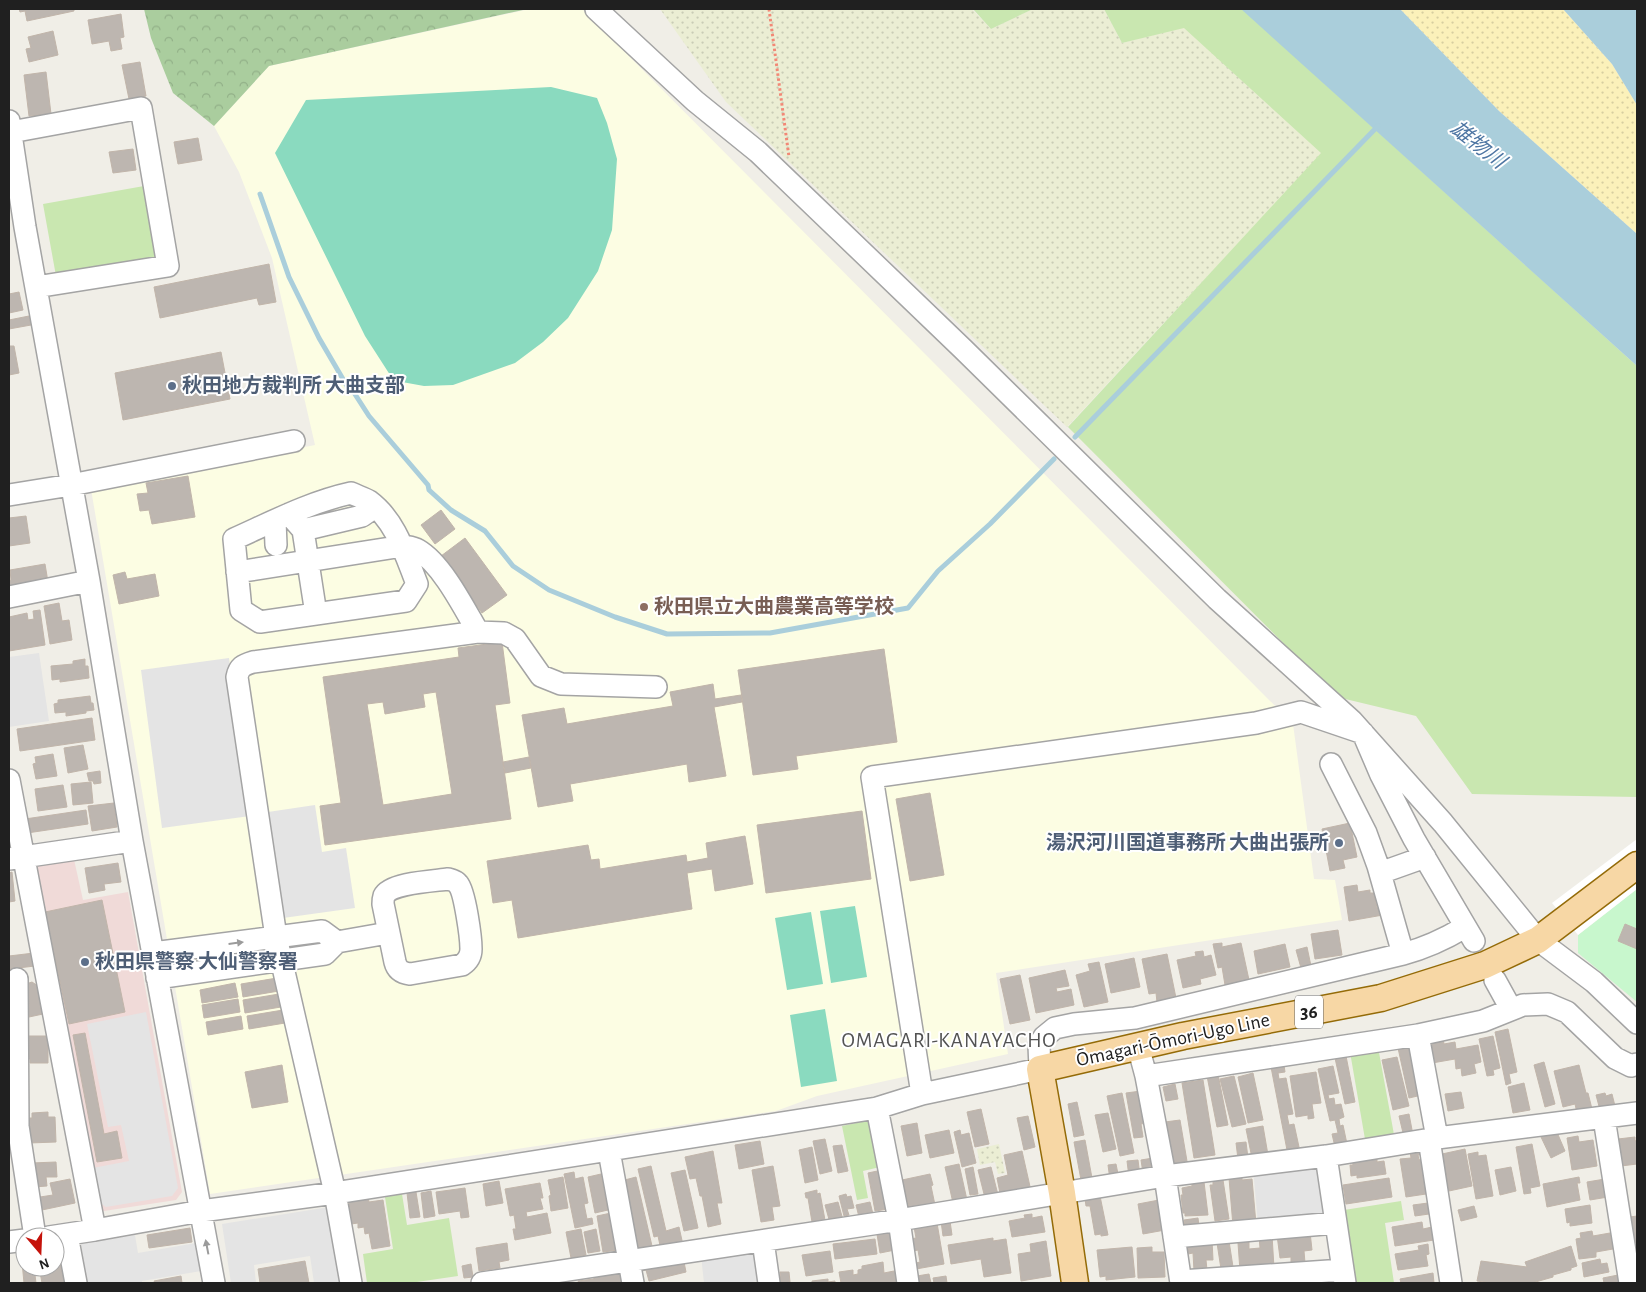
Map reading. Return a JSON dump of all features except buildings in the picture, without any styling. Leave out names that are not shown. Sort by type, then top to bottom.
[{"type":"main road","name":"Ōmagari-Ōmori-Ugo Line","points":[[1040,1069],[1192,1034],[1381,998],[1485,965],[1538,940],[1637,865]]},
{"type":"main road","points":[[1040,1069],[1062,1193],[1075,1283]]},
{"type":"street","points":[[596,9],[695,101],[758,152],[963,348],[1217,599],[1352,721],[1443,824],[1538,940],[1594,982],[1637,1024]]},
{"type":"street","points":[[36,287],[168,266],[141,108],[10,126],[17,229],[36,287],[89,581],[132,841],[214,1283]]},
{"type":"street","points":[[9,494],[71,485],[294,441]]},
{"type":"street","points":[[270,532],[310,504],[334,496],[351,493],[368,501],[375,507],[383,515],[400,540],[416,584],[406,601],[260,622],[241,610],[234,539],[270,532],[303,530],[362,516],[375,507]]},
{"type":"street","points":[[303,530],[316,614]]},
{"type":"street","points":[[237,572],[402,546],[413,548],[420,551],[434,564],[452,589],[478,632]]},
{"type":"street","points":[[9,596],[89,581]]},
{"type":"street","points":[[351,1283],[334,1193],[276,937],[237,677],[238,670],[242,665],[252,662],[478,632],[504,633],[515,639],[540,676],[561,684],[656,687]]},
{"type":"street","points":[[65,1235],[201,1211],[334,1193],[877,1108],[922,1094],[1040,1069],[1039,1045],[1044,1037],[1056,1028],[1074,1024],[1135,1018],[1403,954],[1470,934],[1425,857],[1386,783],[1363,733],[1301,712],[1256,723],[872,777],[922,1094]]},
{"type":"street","points":[[1331,764],[1366,834],[1380,873],[1403,954]]},
{"type":"street","points":[[9,780],[16,858],[46,976],[95,1230]]},
{"type":"street","points":[[16,858],[132,841]]},
{"type":"street","points":[[1380,873],[1425,857]]},
{"type":"street","points":[[448,879],[458,884],[464,897],[471,949],[467,961],[462,965],[410,974],[404,973],[399,970],[394,962],[388,933],[383,904],[384,896],[389,891],[402,886],[448,879]]},
{"type":"street","points":[[153,953],[322,931],[337,942]]},
{"type":"street","points":[[157,978],[325,954],[337,942],[388,933]]},
{"type":"street","points":[[33,1227],[18,1126],[13,980],[46,976]]},
{"type":"street","points":[[1495,980],[1511,1009]]},
{"type":"street","points":[[1594,982],[1637,1003]]},
{"type":"street","points":[[1146,1076],[1418,1035],[1482,1022],[1523,1005],[1548,1004],[1567,1012],[1615,1058],[1631,1066],[1637,1064]]},
{"type":"street","points":[[1418,1035],[1433,1139],[1450,1283]]},
{"type":"street","points":[[1138,1046],[1146,1076],[1165,1176],[1181,1282],[1344,1277],[1326,1156]]},
{"type":"street","points":[[877,1108],[899,1220],[908,1283]]},
{"type":"street","points":[[482,1283],[526,1280],[629,1261],[899,1220],[1165,1176],[1637,1113]]},
{"type":"street","points":[[1604,1118],[1630,1283]]},
{"type":"street","points":[[609,1151],[633,1283]]},
{"type":"street","points":[[1174,1237],[1336,1223]]},
{"type":"street","points":[[763,1241],[769,1283]]},
{"type":"street","points":[[65,1254],[76,1283]]},
{"type":"path","points":[[769,9],[793,186]]},
{"type":"shaded area","name":"秋田県立大曲農業高等学校","points":[[530,9],[582,9],[1293,724],[1314,879],[1335,880],[1342,920],[996,973],[1008,1054],[817,1096],[776,1111],[210,1194],[91,489],[315,445],[272,258],[239,172],[214,126],[269,66]]},
{"type":"shaded area","points":[[660,9],[972,9],[991,29],[1033,9],[1104,9],[1122,43],[1184,27],[1322,153],[1067,427],[726,102]]},
{"type":"shaded area","points":[[39,653],[49,721],[9,727],[9,657]]},
{"type":"shaded area","points":[[229,658],[250,816],[162,828],[141,670]]},
{"type":"shaded area","points":[[315,805],[322,852],[346,848],[355,908],[283,918],[268,812]]},
{"type":"shaded area","points":[[73,855],[83,900],[128,892],[182,1192],[176,1200],[104,1211],[97,1206],[35,862]]},
{"type":"shaded area","points":[[146,1012],[178,1188],[172,1196],[106,1207],[100,1203],[93,1168],[129,1161],[121,1125],[108,1127],[87,1024]]},
{"type":"shaded area","points":[[999,1144],[1005,1173],[998,1174],[995,1162],[980,1165],[977,1149]]},
{"type":"shaded area","points":[[1319,1159],[1326,1218],[1258,1224],[1253,1168]]},
{"type":"shaded area","points":[[329,1207],[341,1283],[314,1283],[310,1256],[254,1265],[256,1283],[231,1283],[222,1224]]},
{"type":"shaded area","points":[[135,1235],[138,1253],[196,1243],[201,1271],[142,1281],[142,1283],[87,1283],[81,1244]]},
{"type":"shaded area","points":[[754,1249],[759,1281],[704,1283],[701,1256]]},
{"type":"green space","points":[[144,9],[523,10],[269,66],[214,126],[173,93],[151,38]]},
{"type":"green space","points":[[973,9],[1033,9],[991,29]]},
{"type":"green space","points":[[1104,9],[1242,9],[1637,366],[1637,797],[1472,794],[1416,716],[1337,697],[1068,427],[1321,153],[1184,28],[1122,43]]},
{"type":"green space","points":[[551,87],[597,98],[607,123],[617,159],[612,230],[598,271],[568,318],[543,342],[515,363],[453,385],[424,386],[392,378],[365,336],[275,153],[306,100]]},
{"type":"green space","points":[[144,186],[156,258],[56,276],[43,204]]},
{"type":"green space","points":[[1637,889],[1637,1002],[1578,953],[1578,935]]},
{"type":"green space","points":[[855,906],[867,977],[831,983],[820,911]]},
{"type":"green space","points":[[811,912],[823,984],[787,990],[775,918]]},
{"type":"green space","points":[[825,1009],[837,1081],[801,1087],[790,1015]]},
{"type":"green space","points":[[1378,1047],[1395,1140],[1366,1145],[1350,1052]]},
{"type":"green space","points":[[871,1120],[880,1167],[863,1171],[868,1198],[857,1200],[842,1126]]},
{"type":"green space","points":[[402,1194],[407,1225],[449,1218],[458,1276],[410,1283],[367,1283],[363,1254],[393,1249],[385,1197]]},
{"type":"green space","points":[[1401,1201],[1404,1220],[1385,1223],[1394,1283],[1355,1283],[1344,1210]]},
{"type":"sand","points":[[1400,9],[1563,9],[1612,64],[1637,105],[1637,234],[1499,111]]},
{"type":"water","name":"雄物川","points":[[1241,9],[1400,9],[1499,111],[1637,234],[1637,366]]},
{"type":"water","points":[[1563,9],[1637,9],[1637,105],[1612,64]]},
{"type":"pier","points":[[1637,839],[1637,889],[1578,935],[1552,903]]},
{"type":"waterway","points":[[1075,437],[1378,126]]},
{"type":"waterway","points":[[260,194],[289,277],[319,338],[347,386],[351,388],[369,416],[428,485],[429,490],[451,510],[485,531],[513,566],[549,590],[615,617],[667,634],[770,633],[908,608],[938,571],[990,524],[1054,459]]},
{"type":"place","name":"秋田地方裁判所 大曲支部","points":[[172,386]]},
{"type":"place","name":"秋田県立大曲農業高等学校","points":[[644,607]]},
{"type":"place","name":"湯沢河川国道事務所 大曲出張所","points":[[1339,843]]},
{"type":"place","name":"秋田県警察 大仙警察署","points":[[85,962]]},
{"type":"district","name":"OMAGARI-KANAYACHO","points":[[949,1040]]}]
